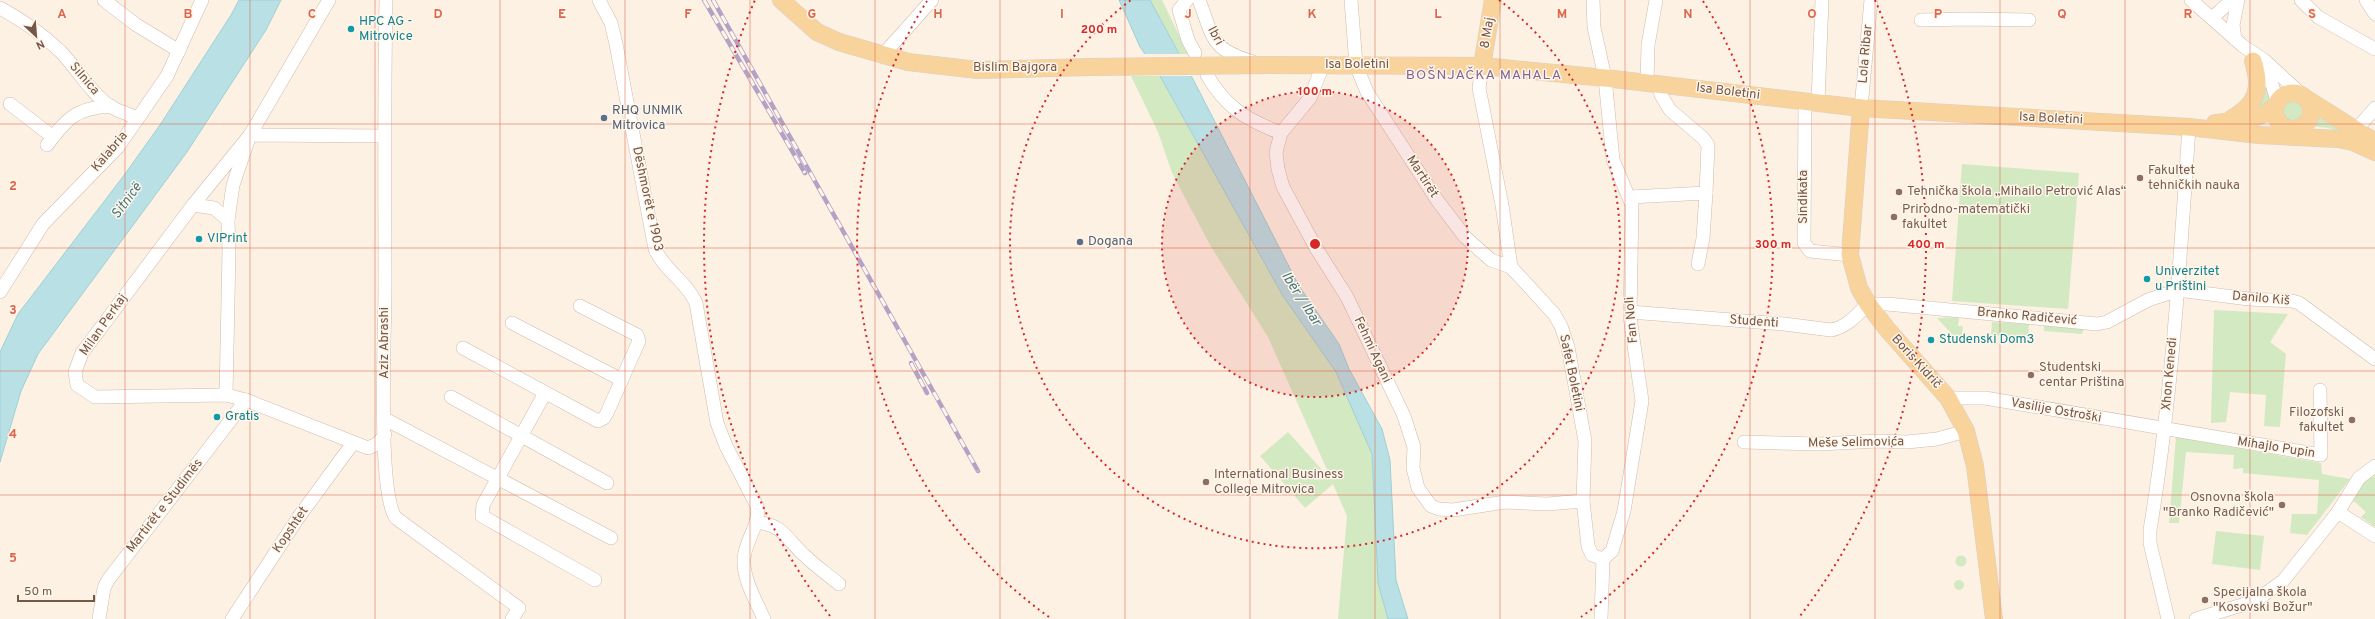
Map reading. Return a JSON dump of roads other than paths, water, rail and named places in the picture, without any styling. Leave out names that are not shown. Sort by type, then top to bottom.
[{"type":"main road","name":"Bislim Bajgora","points":[[781,0],[817,32],[838,42],[882,56],[935,66],[978,70],[1267,65]]},
{"type":"main road","name":"8 Maj","points":[[1482,66],[1493,0]]},
{"type":"main road","points":[[2226,126],[2252,103],[2257,80],[2253,61]]},
{"type":"main road","name":"Isa Boletini","points":[[1267,65],[1482,66],[1653,83],[1861,108],[2189,127],[2226,126],[2354,136],[2375,152]]},
{"type":"main road","points":[[2304,97],[2311,110],[2310,116],[2303,126],[2293,128],[2279,123],[2274,112],[2276,103],[2291,92],[2304,97],[2354,136]]},
{"type":"main road","name":"Isa Boletini","points":[[2226,126],[2265,114],[2276,103]]},
{"type":"main road","name":"Boris Kidrič","points":[[1861,108],[1850,255],[1859,288],[1868,304],[1887,329],[1948,398],[1966,431],[1975,466],[1994,619]]},
{"type":"main road","points":[[2226,126],[2293,128],[2354,136],[2375,142]]},
{"type":"street","points":[[104,0],[135,24],[179,51]]},
{"type":"street","name":"Kalabria","points":[[1,288],[43,224],[112,154],[166,76],[202,0]]},
{"type":"street","name":"Milan Perkaj","points":[[329,0],[250,135],[193,205],[82,353],[75,372],[77,385],[95,397],[226,394],[246,400],[368,448],[377,444],[385,435]]},
{"type":"street","name":"Aziz Abrashi","points":[[386,0],[384,136],[385,435],[388,495],[391,512],[396,518],[520,608],[512,619]]},
{"type":"street","name":"Dëshmorët e 1903","points":[[599,0],[611,23],[616,44],[655,249],[670,271],[690,292],[696,303],[715,415],[726,446],[757,506],[756,522],[744,554],[744,567],[764,619]]},
{"type":"street","points":[[882,56],[932,0]]},
{"type":"street","name":"Ibri","points":[[1187,0],[1179,10],[1188,40],[1195,53]]},
{"type":"street","name":"Ibri","points":[[1199,0],[1213,37],[1220,47],[1235,56],[1267,65]]},
{"type":"street","name":"Martirët","points":[[1351,0],[1356,65],[1367,92],[1437,200],[1460,230],[1485,256],[1511,267]]},
{"type":"street","name":"Fan Noli","points":[[1593,0],[1594,27],[1605,78],[1613,160],[1630,197],[1632,206],[1630,312],[1642,401],[1624,511],[1612,551],[1603,559]]},
{"type":"street","points":[[1656,0],[1648,45],[1653,83],[1670,110],[1703,138],[1708,145],[1703,238],[1698,264]]},
{"type":"street","name":"Sindikata","points":[[1822,0],[1811,101],[1804,243],[1810,251],[1850,255]]},
{"type":"street","name":"Lola Ribar","points":[[1861,108],[1871,0]]},
{"type":"street","points":[[2191,0],[2239,43],[2264,60],[2304,97]]},
{"type":"street","points":[[2212,18],[2232,0]]},
{"type":"street","points":[[2238,0],[2233,25],[2239,43],[2272,84],[2276,103]]},
{"type":"street","points":[[2301,0],[2318,17],[2375,49]]},
{"type":"street","points":[[2366,0],[2375,14]]},
{"type":"street","name":"Silnica","points":[[0,8],[28,24],[47,39],[84,77],[95,93],[111,106],[137,118]]},
{"type":"street","points":[[1921,20],[2029,20]]},
{"type":"street","name":"Fehmi Agani","points":[[1324,65],[1310,98],[1281,134],[1276,152],[1276,162],[1283,187],[1316,248],[1347,297],[1404,416],[1414,447],[1415,480],[1424,498],[1431,506],[1439,509],[1453,510],[1505,502],[1547,504],[1583,501]]},
{"type":"street","points":[[1482,66],[1479,88],[1502,205],[1511,267]]},
{"type":"street","points":[[1207,75],[1218,95],[1251,121],[1281,134]]},
{"type":"street","name":"Silnica","points":[[10,104],[50,141],[67,120],[79,112],[93,107],[111,106]]},
{"type":"street","points":[[2354,136],[2375,108]]},
{"type":"street","name":"Xhon Kenedi","points":[[2168,619],[2150,544],[2165,429],[2178,290],[2189,127]]},
{"type":"street","points":[[250,135],[384,136]]},
{"type":"street","name":"Milan Perkaj","points":[[226,394],[229,250],[228,220],[233,185],[250,135]]},
{"type":"street","points":[[1630,197],[1706,193]]},
{"type":"street","points":[[193,205],[214,208],[228,220]]},
{"type":"street","name":"Safet Boletini","points":[[1511,267],[1554,314],[1565,336],[1585,441],[1583,501],[1588,546],[1592,555],[1603,559]]},
{"type":"street","name":"Branko Radičević","points":[[1868,304],[1887,304],[2097,324],[2107,322],[2158,295],[2178,290]]},
{"type":"street","name":"Danilo Kiš","points":[[2178,290],[2299,303],[2375,358]]},
{"type":"street","name":"Studenti","points":[[1630,312],[1784,324],[1831,330],[1849,322],[1868,304]]},
{"type":"street","points":[[463,348],[598,421],[604,418],[608,413],[637,347],[637,335],[580,306]]},
{"type":"street","points":[[512,323],[622,380]]},
{"type":"street","name":"Mihajlo Pupin","points":[[2165,429],[2321,455],[2320,390]]},
{"type":"street","points":[[545,393],[483,505],[482,516],[484,519],[595,580]]},
{"type":"street","points":[[450,397],[522,435],[607,483]]},
{"type":"street","name":"Vasilije Ostroški","points":[[1948,398],[1985,398],[2165,429]]},
{"type":"street","name":"Martirët e Studimës","points":[[100,619],[104,588],[108,580],[246,400]]},
{"type":"street","points":[[385,418],[611,538]]},
{"type":"street","name":"Meše Selimovića","points":[[1744,442],[1819,444],[1878,441],[1907,442],[1937,439],[1966,431]]},
{"type":"street","name":"Kopshtet","points":[[232,619],[298,518],[354,443]]},
{"type":"street","points":[[2196,619],[2233,609],[2270,592],[2294,570],[2338,512],[2359,478],[2375,466]]},
{"type":"street","points":[[2338,512],[2375,536]]},
{"type":"street","points":[[756,522],[770,524],[781,530],[802,553],[839,584]]},
{"type":"street","points":[[1601,619],[1603,559]]},
{"type":"water","name":"Sitnicë","points":[[239,0],[281,0],[266,30],[187,152],[38,354],[21,391],[0,462],[0,352],[18,314],[125,174],[160,125],[231,15]]},
{"type":"water","name":"Ibër / Ibar","points":[[1119,0],[1150,0],[1194,81],[1299,286],[1339,344],[1349,369],[1382,429],[1390,460],[1396,580],[1408,619],[1388,619],[1378,583],[1372,454],[1336,372],[1283,296],[1160,76],[1140,47]]},
{"type":"railway","points":[[704,0],[805,173]]},
{"type":"railway","points":[[713,0],[978,471]]},
{"type":"railway","points":[[911,363],[927,393]]},
{"type":"place","name":"HPC AG - Mitrovice","points":[[351,29]]},
{"type":"place","name":"RHQ UNMIK Mitrovica","points":[[604,118]]},
{"type":"place","name":"Fakultet tehničkih nauka","points":[[2140,178]]},
{"type":"place","name":"Tehnička škola „Mihailo Petrović Alas“","points":[[1899,192]]},
{"type":"place","name":"Prirodno-matematički fakultet","points":[[1894,217]]},
{"type":"place","name":"VIPrint","points":[[199,239]]},
{"type":"place","name":"Dogana","points":[[1080,242]]},
{"type":"place","name":"Univerzitet u Prištini","points":[[2147,279]]},
{"type":"place","name":"Studenski Dom3","points":[[1931,340]]},
{"type":"place","name":"Studentski centar Priština","points":[[2031,375]]},
{"type":"place","name":"Gratis","points":[[217,417]]},
{"type":"place","name":"Filozofski fakultet","points":[[2352,420]]},
{"type":"place","name":"International Business College Mitrovica","points":[[1206,482]]},
{"type":"place","name":"Osnovna škola \"Branko Radičević\"","points":[[2282,505]]},
{"type":"place","name":"Specijalna škola \"Kosovski Božur\"","points":[[2205,600]]},
{"type":"district","name":"BOŠNJAČKA MAHALA","points":[[1484,75]]}]
